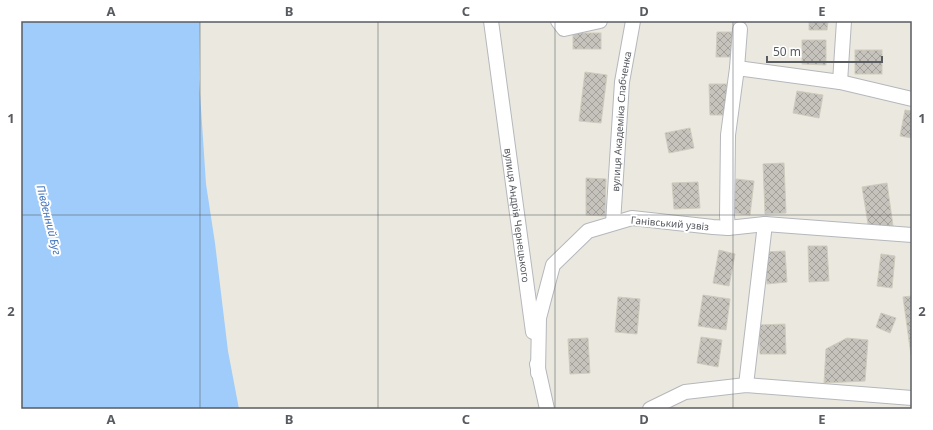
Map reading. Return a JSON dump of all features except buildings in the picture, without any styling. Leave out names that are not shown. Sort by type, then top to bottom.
[{"type":"street","name":"вулиця Андрія Чернецького","points":[[491,21],[538,373],[547,409]]},
{"type":"street","points":[[558,21],[564,29],[600,21]]},
{"type":"street","name":"вулиця Академіка Слабченка","points":[[613,223],[622,82],[633,21]]},
{"type":"street","points":[[840,82],[844,21]]},
{"type":"street","points":[[728,228],[728,135],[737,68],[740,29]]},
{"type":"street","points":[[737,68],[840,82],[912,99]]},
{"type":"street","name":"Ганівський узвіз","points":[[538,373],[539,318],[553,265],[588,231],[632,218],[728,228],[765,224],[912,235]]},
{"type":"street","points":[[746,385],[765,224]]},
{"type":"street","points":[[650,409],[685,392],[746,385],[912,398]]},
{"type":"water","name":"Південний Буг","points":[[21,21],[200,21],[199,78],[206,184],[215,243],[228,351],[239,409],[21,409]]}]
